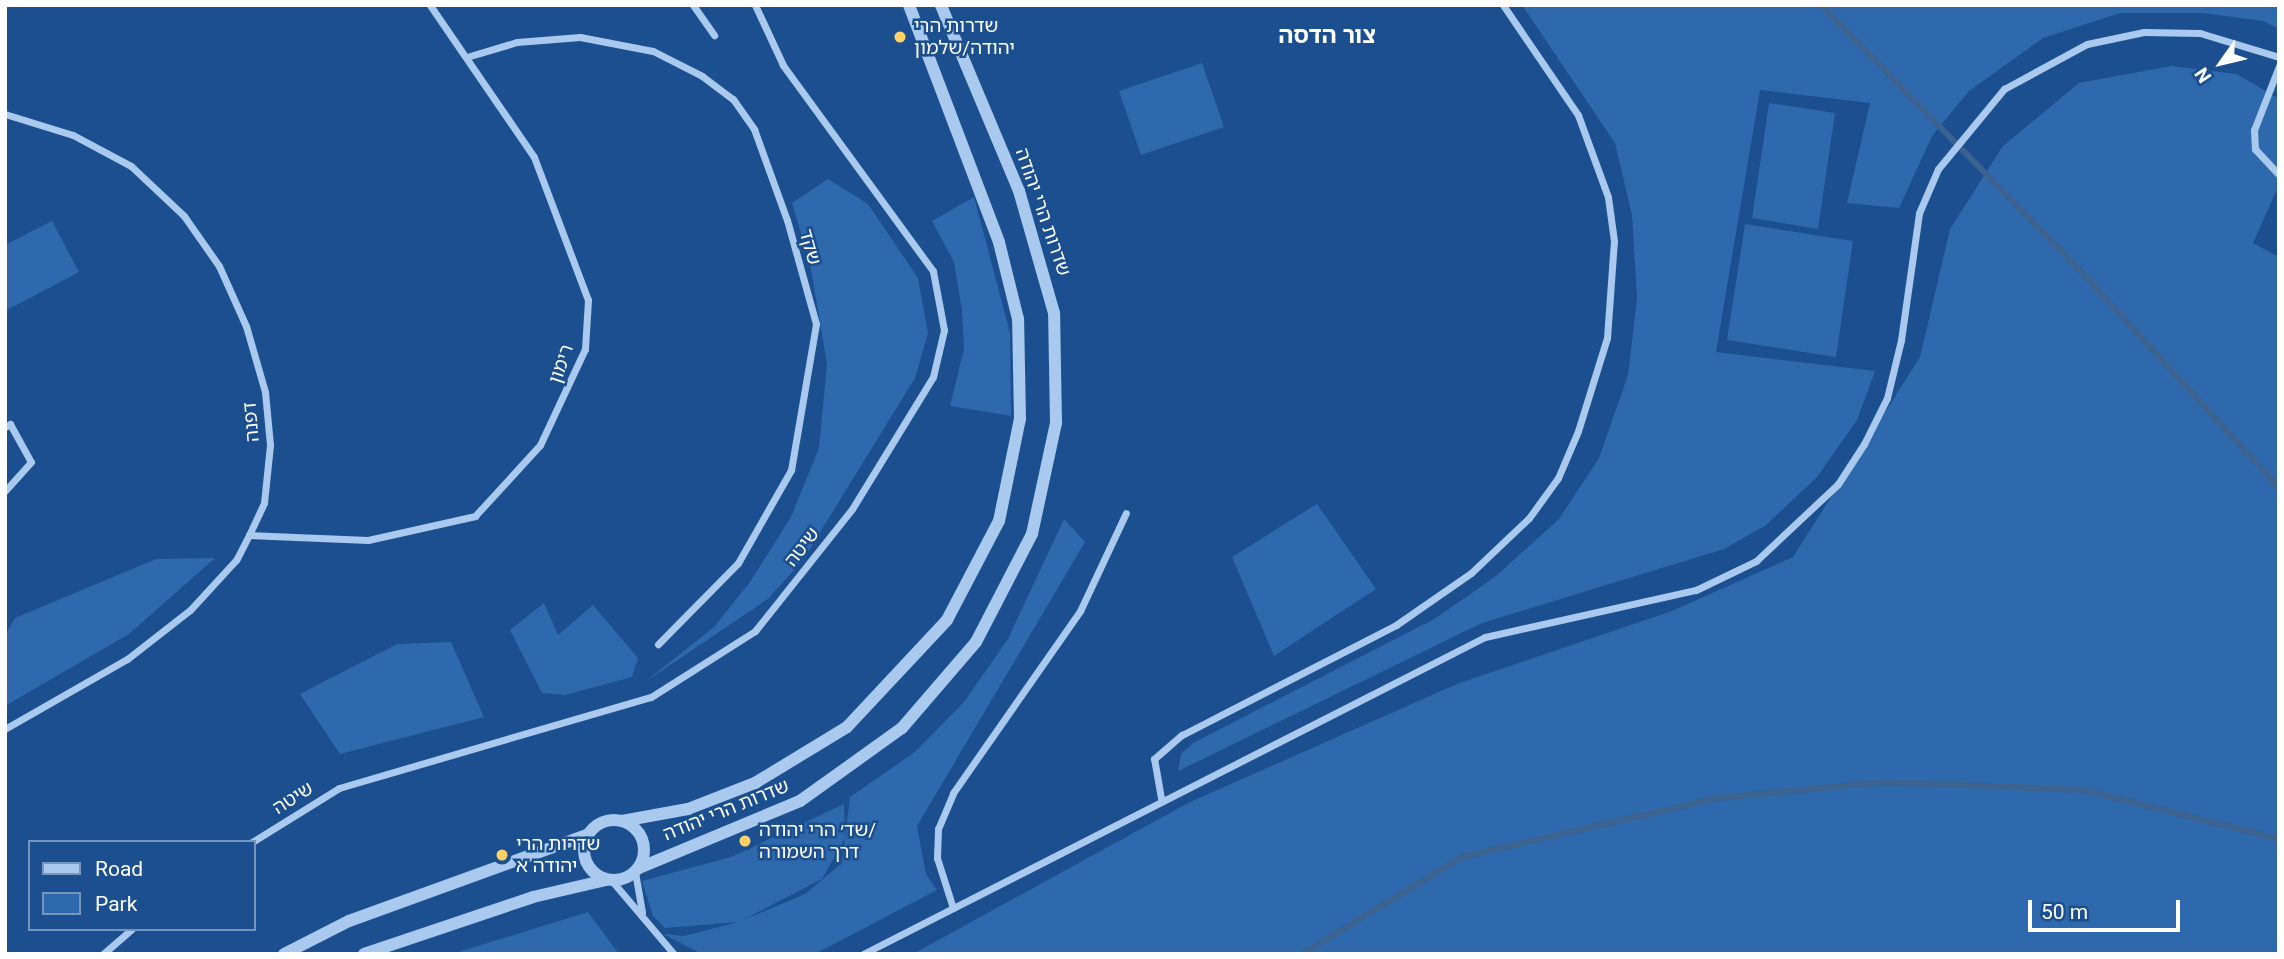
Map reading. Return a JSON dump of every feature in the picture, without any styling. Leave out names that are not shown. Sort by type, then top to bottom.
[{"type":"street","name":"רימון","points":[[249,535],[368,540],[475,516],[540,445],[567,394],[584,349],[588,300],[534,157],[470,56],[430,5]]},
{"type":"street","points":[[694,5],[714,35]]},
{"type":"street","name":"שיטה","points":[[255,840],[339,789],[651,697],[755,631],[852,509],[933,377],[944,330],[933,271],[783,65],[755,5]]},
{"type":"street","name":"שדרות הרי יהודה","points":[[622,821],[688,809],[755,783],[847,727],[947,621],[999,521],[1020,419],[1018,319],[999,242],[909,5]]},
{"type":"street","name":"שדרות הרי יהודה","points":[[637,870],[769,817],[870,755],[932,696],[976,642],[1032,534],[1056,423],[1054,313],[1019,191],[941,5]]},
{"type":"street","points":[[1161,798],[1154,759],[1182,735],[1396,625],[1471,573],[1530,518],[1558,478],[1578,431],[1607,338],[1615,241],[1608,197],[1578,115],[1503,5]]},
{"type":"street","points":[[863,954],[1161,798],[1485,638],[1696,590],[1756,561],[1838,484],[1864,444],[1890,386],[1919,213],[1938,170],[2004,89],[2087,44],[2144,32],[2200,33],[2279,57]]},
{"type":"street","name":"שקד","points":[[470,56],[517,43],[580,37],[653,51],[690,70],[733,99],[754,129],[787,220],[816,324],[790,470],[738,564],[658,644]]},
{"type":"street","points":[[2279,66],[2254,130],[2255,149],[2279,175]]},
{"type":"street","name":"דפנה","points":[[5,114],[73,135],[131,166],[184,216],[219,266],[265,392],[269,456],[264,503],[236,560],[180,618],[127,659],[5,729]]},
{"type":"street","points":[[5,427],[10,424],[31,462],[5,491]]},
{"type":"street","points":[[953,908],[937,858],[938,829],[953,793],[1080,611],[1126,513]]},
{"type":"street","points":[[284,954],[349,921],[587,835],[602,822],[622,821],[643,840],[637,870],[644,919]]},
{"type":"street","points":[[587,835],[586,862],[609,880],[674,954]]},
{"type":"street","points":[[364,954],[534,897],[609,880],[637,870]]},
{"type":"street","points":[[103,954],[130,931]]},
{"type":"green space","points":[[1522,5],[2279,5],[2279,29],[2263,21],[2203,13],[2120,13],[2043,38],[1969,91],[1932,136],[1899,208],[1847,203],[1870,103],[1760,90],[1716,352],[1875,371],[1857,420],[1817,477],[1766,525],[1724,549],[1482,623],[1178,771],[1181,754],[1193,743],[1436,618],[1496,576],[1559,519],[1599,458],[1628,375],[1637,299],[1632,215],[1615,143]]},
{"type":"green space","points":[[1202,63],[1224,127],[1141,155],[1119,91]]},
{"type":"green space","points":[[2171,66],[2237,74],[2279,99],[2279,185],[2253,243],[2279,257],[2279,954],[913,954],[1188,803],[1457,684],[1672,611],[1793,557],[1920,357],[1950,229],[2003,146],[2079,83]]},
{"type":"green space","points":[[1769,103],[1835,113],[1818,229],[1752,218]]},
{"type":"green space","points":[[828,179],[868,204],[918,278],[928,333],[915,378],[803,560],[768,599],[645,682],[714,627],[750,582],[791,517],[819,448],[827,364],[810,263],[792,203]]},
{"type":"green space","points":[[974,197],[1010,333],[1011,416],[950,406],[964,349],[962,310],[954,262],[932,221]]},
{"type":"green space","points":[[52,221],[79,272],[5,311],[5,245]]},
{"type":"green space","points":[[1745,224],[1853,241],[1836,357],[1727,340]]},
{"type":"green space","points":[[1317,504],[1376,589],[1274,656],[1232,557]]},
{"type":"green space","points":[[1064,519],[1085,542],[917,826],[926,874],[937,890],[815,954],[702,954],[663,934],[684,936],[738,922],[665,928],[653,916],[642,881],[731,857],[844,804],[845,838],[822,879],[741,921],[805,894],[842,863],[850,797],[915,752],[964,702],[1008,639]]},
{"type":"green space","points":[[215,558],[129,634],[5,706],[5,635],[15,618],[156,559]]},
{"type":"green space","points":[[544,603],[558,635],[593,605],[638,658],[632,677],[565,695],[542,693],[510,630]]},
{"type":"green space","points":[[451,642],[484,717],[340,754],[300,694],[397,644]]},
{"type":"green space","points":[[588,912],[619,954],[452,954]]},
{"type":"waterway","points":[[1821,5],[2085,276],[2279,488]]},
{"type":"waterway","points":[[1302,954],[1462,857],[1718,798],[1884,782],[2084,790],[2279,839]]},
{"type":"place","name":"שדרות הרי יהודה/שלמון","points":[[900,37]]},
{"type":"place","name":"שד׳ הרי יהודה/ דרך השמורה","points":[[745,841]]},
{"type":"place","name":"שדרות הרי יהודה א","points":[[502,855]]},
{"type":"district","name":"צור הדסה","points":[[1327,36]]}]
